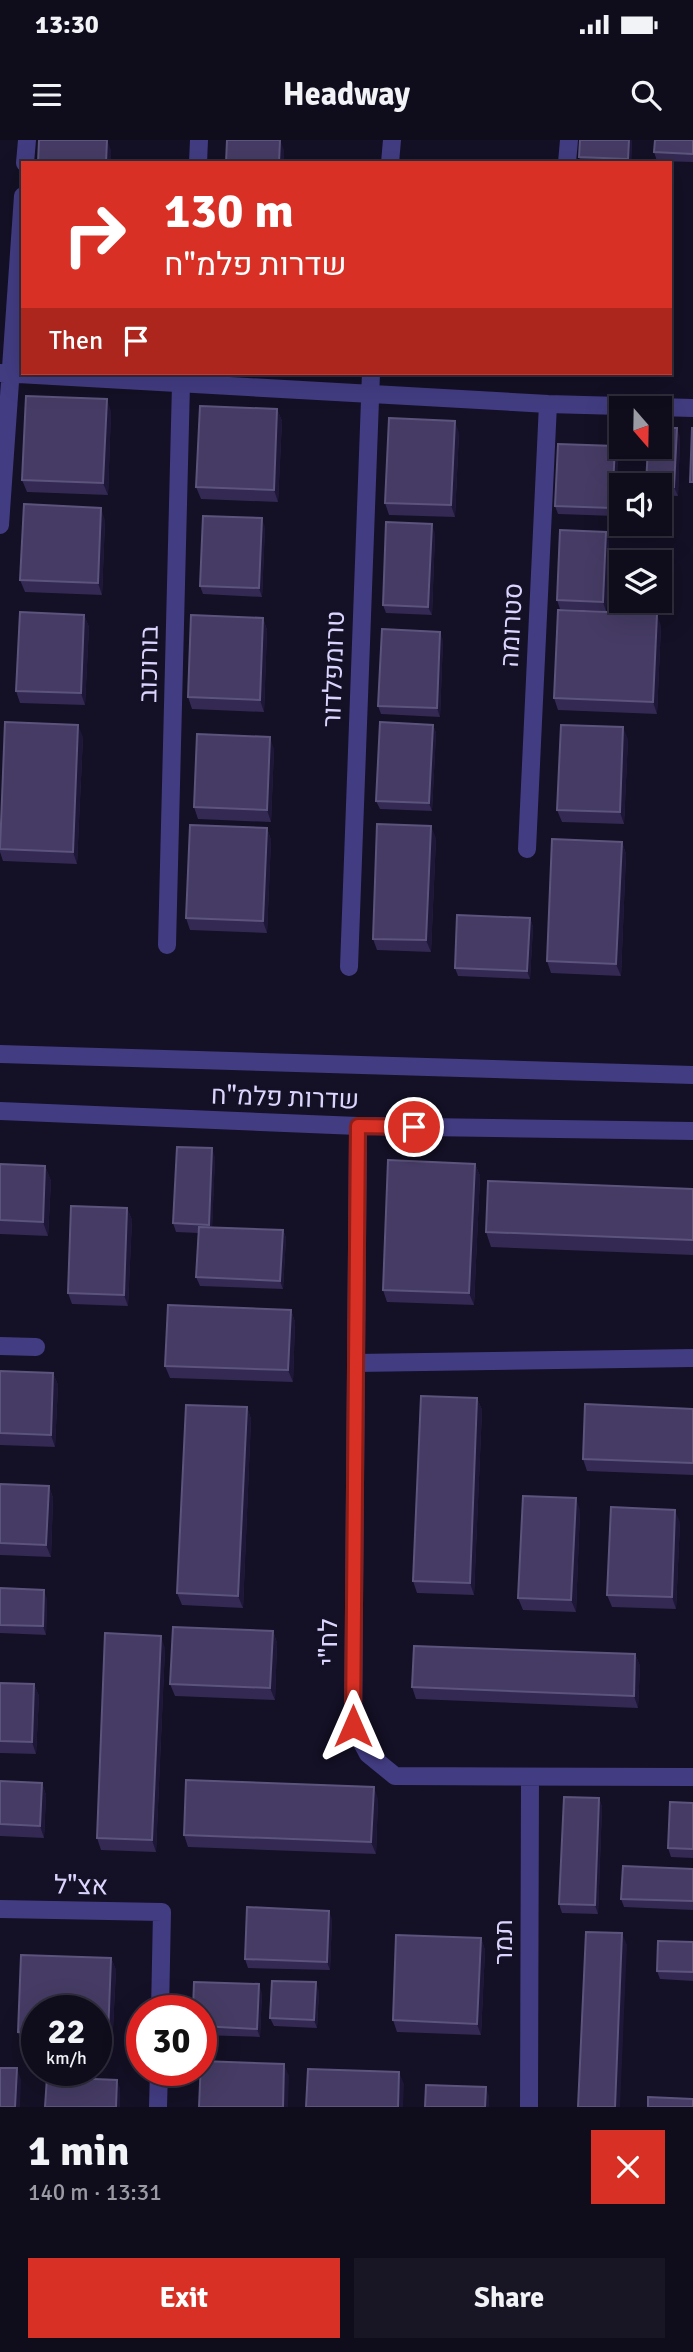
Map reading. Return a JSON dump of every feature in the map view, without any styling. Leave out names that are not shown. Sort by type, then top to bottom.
[{"type":"street","points":[[25,161],[27,140]]},
{"type":"street","points":[[198,161],[199,140]]},
{"type":"street","points":[[390,161],[392,140]]},
{"type":"street","points":[[567,161],[569,140]]},
{"type":"street","points":[[0,525],[5,373],[21,216]]},
{"type":"street","points":[[37,375],[548,404],[693,408]]},
{"type":"street","name":"טרומפלדור","points":[[349,967],[371,375]]},
{"type":"street","name":"בורוכוב","points":[[167,946],[181,384]]},
{"type":"street","name":"סטרומה","points":[[527,849],[548,404]]},
{"type":"street","name":"שדרות פלמ\"ח","points":[[0,1055],[693,1075]]},
{"type":"street","name":"שדרות פלמ\"ח","points":[[0,1111],[358,1126],[693,1131]]},
{"type":"street","name":"לח\"י","points":[[358,1126],[353,1726],[368,1754],[394,1776],[693,1777]]},
{"type":"street","points":[[0,1346],[36,1347]]},
{"type":"street","points":[[356,1363],[693,1358]]},
{"type":"street","name":"תמר","points":[[529,2107],[530,1778]]},
{"type":"street","name":"אצ\"ל","points":[[0,1909],[162,1912],[160,1995]]},
{"type":"street","points":[[158,2107],[159,2086]]},
{"type":"building","points":[[39,140],[107,140],[106,161],[38,161]]},
{"type":"building","points":[[227,140],[280,140],[279,161],[226,161]]},
{"type":"building","points":[[580,140],[629,140],[628,159],[579,157]]},
{"type":"building","points":[[655,140],[693,140],[693,154],[654,152]]},
{"type":"building","points":[[26,396],[107,399],[103,483],[22,480]]},
{"type":"building","points":[[200,406],[277,409],[274,490],[196,487]]},
{"type":"building","points":[[389,418],[455,421],[451,505],[385,503]]},
{"type":"building","points":[[672,428],[677,428],[674,487],[672,473],[647,473],[647,459],[672,459]]},
{"type":"building","points":[[692,428],[693,482],[690,482]]},
{"type":"building","points":[[558,444],[609,446],[609,459],[614,459],[614,473],[609,473],[609,508],[555,506]]},
{"type":"building","points":[[24,504],[101,508],[98,583],[20,580]]},
{"type":"building","points":[[203,516],[262,518],[259,588],[200,586]]},
{"type":"building","points":[[386,522],[432,524],[428,607],[383,605]]},
{"type":"building","points":[[560,530],[606,532],[603,602],[557,600]]},
{"type":"building","points":[[558,610],[657,614],[653,702],[554,698]]},
{"type":"building","points":[[20,612],[84,615],[81,693],[16,691]]},
{"type":"building","points":[[191,615],[263,618],[260,700],[188,697]]},
{"type":"building","points":[[382,629],[440,632],[437,708],[378,706]]},
{"type":"building","points":[[5,722],[78,725],[73,852],[0,849]]},
{"type":"building","points":[[380,722],[433,725],[429,803],[376,801]]},
{"type":"building","points":[[561,725],[623,727],[620,812],[557,810]]},
{"type":"building","points":[[197,734],[270,737],[267,810],[194,807]]},
{"type":"building","points":[[377,824],[431,826],[426,940],[373,939]]},
{"type":"building","points":[[190,825],[267,828],[263,921],[186,918]]},
{"type":"building","points":[[552,839],[622,842],[616,964],[547,961]]},
{"type":"building","points":[[457,915],[530,918],[527,971],[455,968]]},
{"type":"building","points":[[177,1147],[212,1148],[209,1225],[173,1223]]},
{"type":"building","points":[[388,1160],[475,1164],[469,1293],[383,1290]]},
{"type":"building","points":[[0,1164],[45,1166],[43,1222],[0,1220]]},
{"type":"building","points":[[488,1181],[693,1189],[693,1240],[486,1232]]},
{"type":"building","points":[[71,1206],[127,1208],[124,1295],[68,1293]]},
{"type":"building","points":[[199,1227],[283,1230],[280,1281],[196,1277]]},
{"type":"building","points":[[168,1305],[291,1310],[288,1370],[165,1366]]},
{"type":"building","points":[[0,1371],[53,1373],[51,1435],[0,1433]]},
{"type":"building","points":[[421,1396],[477,1398],[470,1583],[413,1581]]},
{"type":"building","points":[[585,1404],[693,1409],[693,1463],[583,1459]]},
{"type":"building","points":[[186,1405],[247,1407],[238,1596],[177,1593]]},
{"type":"building","points":[[0,1484],[49,1486],[46,1545],[0,1543]]},
{"type":"building","points":[[523,1496],[576,1498],[571,1600],[518,1598]]},
{"type":"building","points":[[611,1507],[675,1510],[672,1597],[607,1595]]},
{"type":"building","points":[[0,1588],[44,1590],[43,1626],[0,1625]]},
{"type":"building","points":[[173,1627],[273,1631],[270,1688],[170,1684]]},
{"type":"building","points":[[105,1633],[161,1636],[152,1840],[97,1838]]},
{"type":"building","points":[[414,1646],[635,1654],[634,1696],[412,1687]]},
{"type":"building","points":[[0,1683],[34,1684],[32,1742],[0,1741]]},
{"type":"building","points":[[186,1780],[374,1787],[371,1842],[184,1835]]},
{"type":"building","points":[[0,1781],[42,1783],[40,1826],[0,1824]]},
{"type":"building","points":[[564,1797],[599,1798],[595,1905],[559,1904]]},
{"type":"building","points":[[670,1802],[693,1803],[693,1849],[668,1848]]},
{"type":"building","points":[[623,1866],[693,1869],[693,1901],[621,1899]]},
{"type":"building","points":[[247,1907],[329,1911],[327,1962],[245,1959]]},
{"type":"building","points":[[586,1932],[622,1933],[615,2107],[578,2107]]},
{"type":"building","points":[[396,1935],[481,1938],[477,2024],[393,2020]]},
{"type":"building","points":[[658,1941],[693,1942],[693,1972],[657,1971]]},
{"type":"building","points":[[21,1955],[111,1958],[110,1995],[21,1995],[21,2032],[18,2032]]},
{"type":"building","points":[[272,1981],[316,1982],[314,2020],[270,2018]]},
{"type":"building","points":[[194,1982],[259,1984],[257,2029],[217,2027],[217,1995],[194,1995]]},
{"type":"building","points":[[217,2062],[284,2064],[283,2107],[199,2107],[200,2086],[217,2086]]},
{"type":"building","points":[[0,2068],[17,2068],[15,2107],[0,2107]]},
{"type":"building","points":[[308,2069],[399,2072],[398,2107],[306,2107]]},
{"type":"building","points":[[112,2080],[117,2080],[116,2107],[45,2107],[46,2086],[112,2086]]},
{"type":"building","points":[[426,2085],[486,2087],[485,2107],[425,2107]]},
{"type":"building","points":[[648,2097],[693,2099],[693,2107],[648,2107]]},
{"type":"route","points":[[353,1726],[358,1126],[414,1127]]}]
